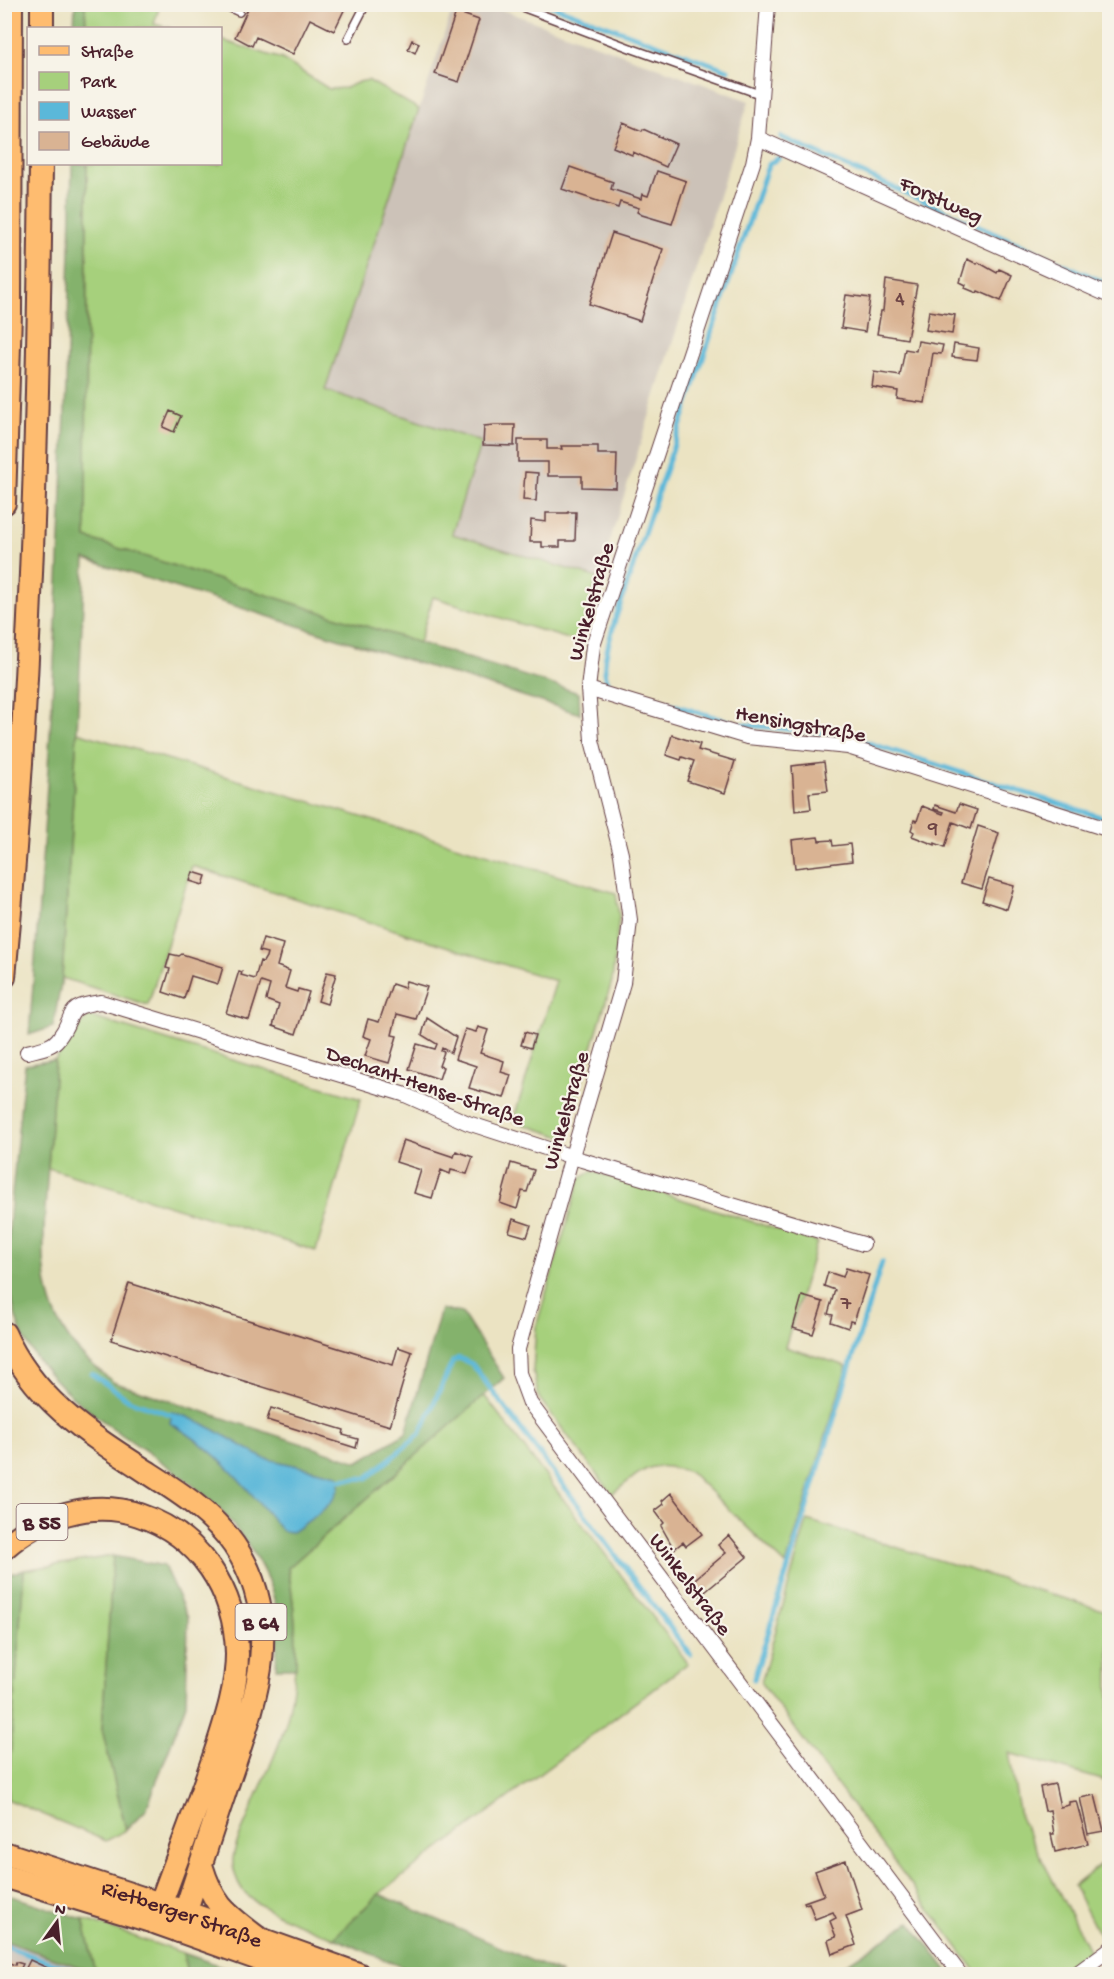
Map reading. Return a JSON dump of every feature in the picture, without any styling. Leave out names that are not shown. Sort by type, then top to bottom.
[{"type":"main road","points":[[4,503],[10,301],[11,4]]},
{"type":"main road","points":[[42,4],[42,27]]},
{"type":"main road","points":[[4,977],[17,835],[33,563],[41,165]]},
{"type":"main road","name":"B 64","points":[[4,1333],[22,1368],[56,1408],[100,1442],[193,1503],[215,1521],[235,1546],[256,1590],[262,1634],[260,1677],[250,1718],[182,1921]]},
{"type":"main road","name":"B 55","points":[[4,1548],[38,1523],[87,1510],[111,1510],[138,1515],[164,1526],[187,1541],[206,1560],[221,1583],[236,1630],[237,1656],[233,1689],[227,1717],[210,1770],[158,1913]]},
{"type":"main road","name":"Rietberger Straße","points":[[4,1853],[158,1913],[259,1939],[358,1974]]},
{"type":"main road","points":[[201,1865],[214,1899],[225,1913],[259,1939]]},
{"type":"main road","name":"Rietberger Straße","points":[[4,1876],[158,1913]]},
{"type":"main road","name":"Rietberger Straße","points":[[182,1921],[301,1974]]},
{"type":"street","name":"Winkelstraße","points":[[768,4],[758,138],[753,163],[593,646],[588,689],[592,740],[621,854],[630,920],[623,983],[518,1349],[519,1373],[530,1403],[960,1974]]},
{"type":"street","name":"Forstweg","points":[[758,138],[1110,296]]},
{"type":"street","name":"Hensingstraße","points":[[588,689],[747,737],[848,747],[1110,830]]},
{"type":"street","name":"Dechant-Hense-Straße","points":[[27,1052],[48,1047],[57,1040],[73,1011],[83,1005],[101,1002],[403,1094],[468,1123],[863,1244]]},
{"type":"street","points":[[1076,1974],[1110,1949]]},
{"type":"lane","points":[[222,4],[239,12]]},
{"type":"lane","points":[[348,39],[366,4]]},
{"type":"lane","points":[[514,4],[762,95]]},
{"type":"shaded area","points":[[454,5],[489,5],[749,101],[598,578],[452,534],[325,390]]},
{"type":"shaded area","points":[[5,1941],[85,1969],[87,1974],[5,1974]]},
{"type":"green space","points":[[75,5],[85,5],[86,27],[74,27]]},
{"type":"green space","points":[[85,5],[160,5],[154,24],[167,27],[86,27]]},
{"type":"green space","points":[[222,40],[282,59],[329,89],[345,88],[368,80],[419,109],[325,390],[481,442],[452,534],[598,578],[578,642],[433,597],[419,643],[86,538],[87,165],[222,165]]},
{"type":"green space","points":[[72,165],[87,165],[86,538],[579,693],[580,714],[85,559],[62,978],[53,1027],[29,1035],[45,817],[66,382]]},
{"type":"green space","points":[[77,732],[616,893],[619,917],[612,981],[565,1138],[513,1121],[556,981],[192,866],[148,1005],[62,978]]},
{"type":"green space","points":[[88,1016],[361,1099],[316,1251],[48,1168],[55,1060]]},
{"type":"green space","points":[[55,1060],[44,1230],[45,1273],[55,1314],[65,1333],[75,1347],[113,1382],[358,1462],[406,1433],[441,1309],[462,1313],[504,1378],[288,1568],[295,1618],[296,1668],[276,1668],[277,1623],[273,1593],[256,1558],[230,1520],[186,1480],[110,1427],[65,1390],[39,1362],[20,1330],[12,1300],[8,1246],[25,1065]]},
{"type":"green space","points":[[592,1171],[817,1242],[785,1347],[847,1366],[786,1565],[690,1472],[665,1466],[648,1469],[612,1494],[539,1398],[533,1371],[536,1327],[580,1179]]},
{"type":"green space","points":[[484,1395],[688,1663],[379,1894],[334,1938],[285,1918],[249,1897],[242,1889],[233,1867],[238,1841],[279,1743],[291,1700],[296,1634],[288,1568]]},
{"type":"green space","points":[[807,1520],[1109,1612],[1109,1782],[1009,1753],[1020,1817],[1092,1956],[1066,1974],[978,1974],[761,1683]]},
{"type":"green space","points":[[113,1556],[102,1729],[126,1830],[106,1841],[7,1799],[24,1570]]},
{"type":"green space","points":[[113,1556],[164,1566],[188,1618],[186,1704],[146,1810],[126,1830],[102,1729]]},
{"type":"green space","points":[[24,1570],[7,1799],[5,1800],[5,1575]]},
{"type":"green space","points":[[1109,1858],[1109,1941],[1104,1945],[1074,1886]]},
{"type":"green space","points":[[5,1894],[83,1919],[96,1973],[5,1941]]},
{"type":"green space","points":[[379,1894],[562,1974],[418,1974],[334,1938]]},
{"type":"green space","points":[[83,1919],[183,1953],[187,1974],[96,1974]]},
{"type":"green space","points":[[910,1922],[950,1974],[831,1974]]},
{"type":"green space","points":[[183,1953],[244,1974],[187,1974]]},
{"type":"water","points":[[172,1412],[213,1429],[263,1458],[338,1475],[337,1493],[325,1508],[308,1522],[292,1532],[282,1531],[231,1471],[187,1433],[170,1423]]},
{"type":"building","points":[[250,4],[347,4],[334,31],[310,19],[293,54],[256,37],[252,46],[235,37]]},
{"type":"building","points":[[456,12],[479,20],[459,82],[435,74]]},
{"type":"building","points":[[412,40],[419,43],[415,53],[408,49]]},
{"type":"building","points":[[623,123],[676,144],[666,167],[633,152],[632,155],[613,147]]},
{"type":"building","points":[[570,167],[613,182],[611,189],[641,199],[642,194],[648,196],[657,171],[686,181],[672,224],[642,215],[637,212],[639,208],[620,202],[618,208],[562,189]]},
{"type":"building","points":[[612,233],[663,249],[640,321],[589,304]]},
{"type":"building","points":[[967,259],[977,264],[978,262],[997,273],[999,269],[1012,275],[1001,301],[965,288],[966,285],[960,282]]},
{"type":"building","points":[[886,280],[917,285],[907,339],[877,334],[881,311],[883,311]]},
{"type":"building","points":[[846,295],[870,298],[865,332],[841,328]]},
{"type":"building","points":[[929,311],[955,315],[952,334],[926,330]]},
{"type":"building","points":[[918,341],[943,345],[941,354],[933,353],[925,403],[897,399],[898,391],[872,387],[874,372],[900,376],[905,349],[916,351]]},
{"type":"building","points":[[954,344],[979,348],[977,360],[952,357]]},
{"type":"building","points":[[170,411],[181,416],[174,432],[163,427]]},
{"type":"building","points":[[515,425],[514,446],[483,445],[484,426]]},
{"type":"building","points":[[518,440],[547,440],[547,449],[562,449],[561,446],[598,446],[598,454],[617,454],[616,488],[582,487],[582,476],[548,476],[548,462],[518,462]]},
{"type":"building","points":[[525,472],[538,473],[536,501],[523,500]]},
{"type":"building","points":[[576,512],[575,541],[560,541],[560,547],[542,547],[542,542],[530,542],[531,520],[546,522],[546,513]]},
{"type":"building","points":[[672,735],[700,744],[698,750],[735,761],[725,793],[687,781],[694,761],[666,755]]},
{"type":"building","points":[[824,762],[828,791],[809,793],[811,809],[795,811],[792,766]]},
{"type":"building","points":[[959,804],[977,810],[971,829],[953,822],[945,847],[912,836],[914,820],[917,821],[922,806],[943,814],[944,812],[934,809],[935,805],[956,812]]},
{"type":"building","points":[[978,826],[999,833],[982,889],[961,883]]},
{"type":"building","points":[[818,837],[819,841],[832,840],[833,846],[850,844],[852,861],[795,868],[792,840]]},
{"type":"building","points":[[193,872],[206,876],[203,885],[190,881]]},
{"type":"building","points":[[989,879],[1014,886],[1007,909],[982,901]]},
{"type":"building","points":[[263,938],[283,944],[277,966],[290,971],[285,988],[297,992],[298,989],[309,992],[296,1034],[273,1026],[279,1005],[266,1000],[270,985],[261,982],[249,1020],[226,1013],[239,971],[242,972],[241,975],[255,979],[260,961],[263,962],[266,957],[267,953],[259,951]]},
{"type":"building","points":[[170,954],[179,956],[182,954],[223,967],[218,984],[191,976],[184,999],[163,992],[170,969],[166,968]]},
{"type":"building","points":[[327,972],[336,974],[327,1004],[318,1001]]},
{"type":"building","points":[[406,981],[427,987],[416,1019],[397,1014],[392,1035],[397,1036],[389,1063],[365,1056],[371,1039],[363,1036],[368,1019],[379,1022],[392,984],[404,988]]},
{"type":"building","points":[[427,1018],[456,1037],[451,1053],[442,1048],[441,1051],[444,1052],[439,1066],[443,1067],[439,1079],[409,1069],[417,1044],[435,1049],[437,1044],[422,1035]]},
{"type":"building","points":[[478,1027],[488,1030],[480,1053],[504,1061],[501,1072],[511,1075],[504,1098],[469,1088],[476,1066],[455,1059],[465,1029],[476,1032]]},
{"type":"building","points":[[525,1032],[535,1035],[531,1048],[521,1045]]},
{"type":"building","points":[[403,1140],[454,1157],[456,1151],[473,1157],[467,1174],[451,1170],[450,1174],[441,1170],[432,1198],[414,1193],[421,1170],[396,1162]]},
{"type":"building","points":[[511,1163],[534,1170],[527,1192],[522,1191],[517,1209],[500,1203]]},
{"type":"building","points":[[513,1219],[531,1225],[527,1237],[509,1232]]},
{"type":"building","points":[[846,1268],[869,1275],[854,1322],[850,1321],[848,1328],[831,1322],[833,1315],[828,1314],[835,1290],[824,1286],[828,1272],[843,1277]]},
{"type":"building","points":[[129,1283],[393,1365],[398,1347],[412,1352],[390,1426],[111,1340]]},
{"type":"building","points":[[802,1296],[823,1302],[813,1334],[793,1328]]},
{"type":"building","points":[[271,1408],[344,1430],[343,1435],[358,1439],[356,1448],[267,1420]]},
{"type":"building","points":[[671,1493],[702,1534],[686,1546],[683,1542],[674,1549],[661,1526],[664,1523],[655,1511],[664,1504],[662,1501]]},
{"type":"building","points":[[729,1535],[747,1557],[700,1596],[689,1584],[726,1553],[718,1545]]},
{"type":"building","points":[[1055,1784],[1060,1807],[1076,1801],[1088,1844],[1055,1852],[1051,1834],[1054,1834],[1050,1810],[1045,1811],[1040,1787]]},
{"type":"building","points":[[1095,1795],[1104,1831],[1088,1834],[1080,1798]]},
{"type":"building","points":[[846,1860],[862,1910],[846,1916],[856,1945],[832,1954],[828,1940],[836,1937],[830,1921],[836,1918],[833,1912],[815,1919],[809,1903],[804,1902],[824,1895],[815,1871]]},
{"type":"building","points":[[30,1960],[54,1971],[53,1974],[4,1974],[4,1961],[15,1965],[16,1962],[23,1964],[21,1968],[25,1970]]},
{"type":"waterway","points":[[547,4],[728,70]]},
{"type":"waterway","points":[[781,137],[1110,285]]},
{"type":"waterway","points":[[779,158],[770,163],[766,171],[614,623],[605,664],[610,686],[737,724],[843,735],[1110,820]]},
{"type":"waterway","points":[[754,1679],[882,1262]]},
{"type":"waterway","points":[[333,1480],[367,1478],[420,1434],[453,1361],[459,1358],[472,1364],[690,1654]]},
{"type":"waterway","points":[[92,1374],[129,1400],[175,1416]]},
{"type":"waterway","points":[[4,1946],[83,1974]]}]
